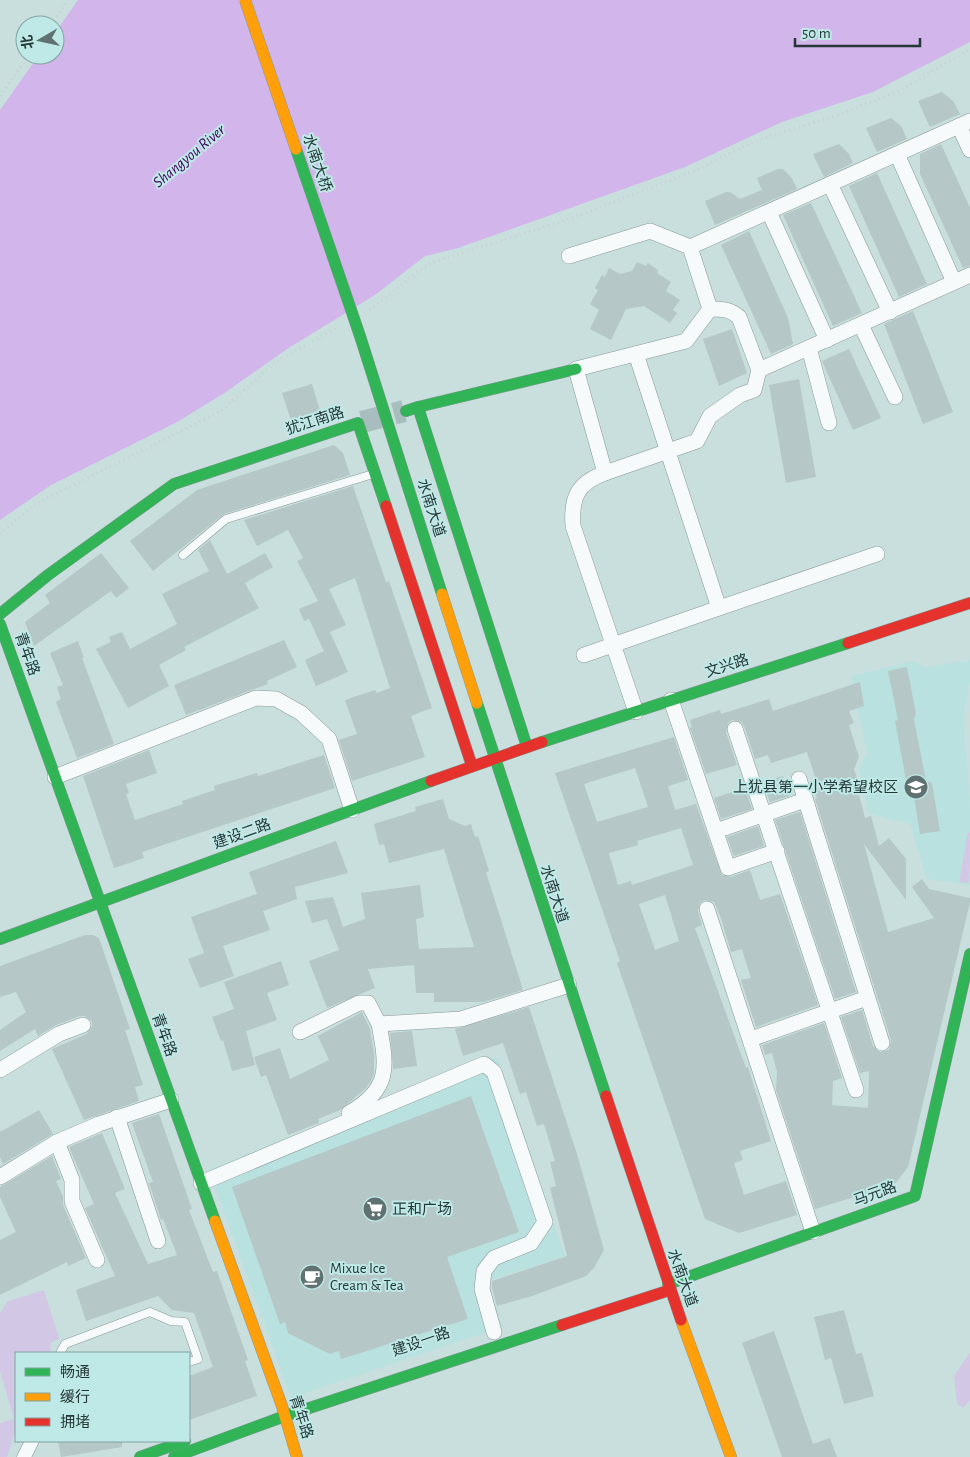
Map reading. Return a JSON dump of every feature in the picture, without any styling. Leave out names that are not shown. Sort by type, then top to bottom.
[{"type":"street","name":"水南大桥","points":[[245,0],[360,336]]},
{"type":"street","points":[[570,256],[650,231],[690,247],[965,124],[970,150]]},
{"type":"street","points":[[897,154],[954,282]]},
{"type":"street","points":[[830,184],[890,312]]},
{"type":"street","points":[[768,212],[827,340]]},
{"type":"street","points":[[690,247],[710,309]]},
{"type":"street","points":[[760,370],[970,275]]},
{"type":"street","points":[[406,410],[686,342],[710,309]]},
{"type":"street","points":[[636,712],[573,526],[574,500],[578,491],[588,479],[697,441],[710,416],[740,395],[754,390],[760,370],[739,317],[733,312],[724,309],[710,309]]},
{"type":"street","points":[[861,324],[895,397]]},
{"type":"street","name":"水南大道","points":[[360,336],[494,758],[664,1282],[731,1457]]},
{"type":"street","points":[[809,348],[829,423]]},
{"type":"street","points":[[636,354],[719,608]]},
{"type":"street","points":[[576,369],[605,473]]},
{"type":"street","points":[[418,407],[527,747]]},
{"type":"street","name":"犹江南路","points":[[0,614],[48,575],[174,484],[360,422],[374,474],[472,766]]},
{"type":"street","points":[[584,655],[878,554]]},
{"type":"street","name":"文兴路","points":[[494,758],[970,602]]},
{"type":"street","name":"青年路","points":[[0,624],[284,1411],[297,1457]]},
{"type":"street","points":[[55,776],[256,698],[276,699],[302,713],[329,740],[352,810]]},
{"type":"street","points":[[672,700],[728,868],[776,851]]},
{"type":"street","points":[[735,729],[856,1090]]},
{"type":"street","name":"建设二路","points":[[0,939],[494,758]]},
{"type":"street","points":[[799,779],[882,1043]]},
{"type":"street","points":[[716,831],[805,800]]},
{"type":"street","points":[[708,910],[813,1232]]},
{"type":"street","name":"马元路","points":[[284,1411],[915,1196],[970,954]]},
{"type":"street","points":[[379,1024],[461,1019],[568,984]]},
{"type":"street","points":[[751,1039],[867,998]]},
{"type":"street","points":[[296,1143],[372,1098],[380,1087],[385,1064],[379,1024],[368,1003],[359,1003],[300,1032]]},
{"type":"street","points":[[0,1070],[59,1034],[83,1025]]},
{"type":"street","points":[[201,1183],[484,1064],[494,1072],[545,1222],[531,1243],[494,1258],[484,1271],[482,1289],[494,1332]]},
{"type":"street","points":[[0,1177],[57,1142],[117,1118],[171,1100]]},
{"type":"street","points":[[117,1118],[158,1241]]},
{"type":"street","points":[[57,1142],[72,1180],[72,1201],[97,1260]]},
{"type":"street","points":[[174,1457],[365,1377]]},
{"type":"street","points":[[190,1440],[284,1411]]},
{"type":"street","points":[[140,1457],[182,1442]]},
{"type":"lane","points":[[183,555],[226,519],[374,474]]},
{"type":"lane","points":[[61,1352],[65,1344],[150,1312],[171,1321],[185,1322],[198,1359],[190,1362]]},
{"type":"lane","points":[[21,1457],[28,1442]]},
{"type":"lane","points":[[27,1457],[34,1442]]},
{"type":"path","points":[[58,15],[68,0]]},
{"type":"path","points":[[369,311],[421,269],[436,261],[568,220],[696,170],[755,141],[864,105],[899,91],[970,49]]},
{"type":"path","points":[[0,96],[23,65]]},
{"type":"path","points":[[0,534],[33,505],[221,411],[274,363],[343,325]]},
{"type":"shaded area","name":"上犹县第一小学希望校区","points":[[970,660],[970,681],[964,718],[970,805],[970,885],[927,879],[910,824],[868,813],[859,769],[867,753],[851,676],[913,661],[926,667]]},
{"type":"shaded area","points":[[968,832],[970,833],[969,883],[959,882]]},
{"type":"shaded area","name":"正和广场","points":[[498,1057],[565,1256],[488,1281],[503,1327],[291,1398],[209,1170],[393,1094]]},
{"type":"shaded area","points":[[44,1290],[59,1338],[51,1343],[50,1352],[15,1352],[15,1431],[7,1457],[0,1457],[0,1423],[14,1419],[0,1371],[0,1313],[8,1301]]},
{"type":"shaded area","points":[[970,1352],[970,1400],[963,1408],[957,1404],[954,1376]]},
{"type":"water","name":"Shangyou River","points":[[78,0],[970,0],[970,42],[873,92],[782,122],[685,167],[458,248],[425,256],[375,295],[287,349],[226,392],[177,422],[51,485],[0,520],[0,110],[32,65],[65,65],[65,19]]},
{"type":"building","points":[[942,92],[954,102],[960,114],[930,127],[918,101]]},
{"type":"building","points":[[891,118],[901,126],[907,139],[877,152],[866,128]]},
{"type":"building","points":[[839,144],[849,154],[853,163],[824,177],[813,154]]},
{"type":"building","points":[[941,144],[970,208],[970,266],[963,268],[920,174],[920,154]]},
{"type":"building","points":[[778,169],[783,169],[792,178],[797,189],[715,225],[705,201],[726,192],[730,192],[740,199],[762,190],[757,178]]},
{"type":"building","points":[[877,173],[927,284],[899,297],[849,186]]},
{"type":"building","points":[[811,203],[862,313],[833,326],[783,215]]},
{"type":"building","points":[[749,231],[788,318],[793,344],[771,354],[721,245]]},
{"type":"building","points":[[637,262],[646,266],[648,263],[658,270],[657,273],[671,282],[666,291],[680,300],[673,310],[677,313],[670,323],[644,306],[626,309],[611,340],[590,329],[599,310],[590,304],[598,290],[595,288],[602,275],[605,277],[609,268],[620,274],[632,271]]},
{"type":"building","points":[[913,311],[953,412],[923,424],[884,324]]},
{"type":"building","points":[[732,329],[747,373],[719,386],[703,339]]},
{"type":"building","points":[[849,349],[881,418],[853,430],[822,361]]},
{"type":"building","points":[[799,379],[816,477],[786,483],[769,385]]},
{"type":"building","points":[[312,384],[320,411],[291,420],[282,393]]},
{"type":"building","points":[[334,445],[343,453],[350,475],[224,514],[153,571],[130,541],[197,490]]},
{"type":"building","points":[[353,486],[386,582],[389,581],[432,708],[411,716],[425,757],[352,781],[339,740],[357,734],[345,700],[375,690],[377,693],[390,688],[355,578],[329,589],[346,625],[330,632],[348,672],[316,686],[305,660],[324,651],[309,619],[304,621],[299,609],[318,601],[297,561],[303,558],[288,530],[257,546],[244,520]]},
{"type":"building","points":[[210,540],[227,574],[265,553],[273,567],[245,583],[259,608],[184,647],[186,650],[159,665],[169,686],[128,708],[96,649],[111,642],[109,637],[122,632],[130,649],[177,624],[162,594],[209,571],[198,550]]},
{"type":"building","points":[[101,553],[129,588],[116,598],[111,591],[34,646],[25,622],[50,603],[45,595]]},
{"type":"building","points":[[284,640],[297,667],[267,681],[268,684],[186,715],[174,685]]},
{"type":"building","points":[[78,641],[84,658],[82,658],[114,744],[77,758],[56,702],[61,699],[57,687],[63,685],[50,653]]},
{"type":"building","points":[[907,667],[916,714],[914,719],[926,781],[932,783],[940,831],[920,834],[912,784],[907,785],[895,721],[898,720],[888,671]]},
{"type":"building","points":[[860,682],[864,706],[849,711],[854,723],[849,725],[859,757],[854,769],[861,790],[858,791],[865,818],[871,816],[879,846],[889,838],[906,859],[906,900],[864,844],[888,932],[934,918],[912,887],[922,879],[929,889],[970,898],[970,902],[908,1167],[894,1185],[815,1209],[776,1090],[777,1072],[772,1053],[765,1055],[762,1045],[824,1023],[842,1078],[833,1081],[832,1105],[868,1108],[869,1071],[860,1073],[841,1017],[862,1010],[873,1046],[880,1052],[889,1050],[891,1040],[815,799],[817,798],[812,785],[817,783],[807,752],[771,763],[768,755],[755,759],[744,726],[741,722],[732,720],[728,723],[726,732],[737,765],[706,774],[690,728],[692,727],[690,720],[720,710],[721,714],[769,699],[773,711]]},
{"type":"building","points":[[674,737],[688,780],[668,786],[675,810],[696,804],[722,875],[731,877],[750,870],[760,900],[780,894],[818,1005],[756,1027],[741,980],[751,978],[742,949],[731,952],[714,902],[705,900],[700,903],[698,911],[702,925],[695,928],[746,1068],[748,1067],[771,1141],[740,1151],[743,1160],[734,1163],[744,1195],[786,1181],[797,1215],[739,1233],[705,1219],[617,963],[620,961],[555,773]],"holes":[[[635,768],[648,807],[597,822],[584,784]],[[681,828],[693,865],[632,885],[631,881],[618,885],[609,853],[638,845],[637,841]],[[665,895],[679,941],[655,950],[639,904]]]},
{"type":"building","points":[[149,750],[157,773],[126,784],[129,793],[126,794],[135,820],[183,804],[182,801],[215,790],[214,786],[257,773],[258,776],[324,755],[335,788],[142,852],[144,858],[114,868],[83,776]]},
{"type":"building","points":[[783,776],[789,796],[770,802],[763,782]]},
{"type":"building","points":[[745,788],[752,809],[721,819],[714,798]]},
{"type":"building","points":[[443,799],[449,819],[465,826],[471,824],[475,837],[478,836],[489,871],[486,872],[523,990],[483,1002],[434,1002],[434,993],[416,993],[414,965],[368,969],[375,988],[327,1008],[309,961],[339,950],[327,919],[312,923],[305,901],[333,897],[343,927],[365,919],[361,893],[420,885],[424,917],[416,919],[419,949],[474,947],[444,849],[389,863],[384,844],[379,845],[374,824],[416,811],[415,807]]},
{"type":"building","points":[[800,812],[856,992],[835,999],[775,820]]},
{"type":"building","points":[[758,826],[764,846],[734,856],[727,837]]},
{"type":"building","points":[[336,841],[348,873],[295,887],[297,899],[263,911],[270,930],[223,946],[234,976],[200,988],[188,959],[204,953],[191,917],[257,894],[249,872]]},
{"type":"building","points":[[85,935],[93,935],[99,938],[130,1029],[125,1030],[143,1085],[135,1087],[139,1101],[84,1120],[52,1049],[87,1034],[92,1027],[92,1021],[85,1016],[80,1016],[56,1025],[38,1036],[35,1029],[0,1051],[0,1030],[26,1012],[16,992],[0,997],[0,966]]},
{"type":"building","points":[[281,961],[289,985],[267,993],[277,1020],[246,1031],[255,1065],[232,1071],[223,1040],[221,1041],[212,1017],[234,1009],[224,982]]},
{"type":"building","points":[[529,1007],[577,1154],[604,1250],[594,1268],[586,1276],[532,1296],[497,1306],[492,1281],[567,1256],[550,1188],[556,1186],[550,1162],[555,1161],[544,1124],[537,1126],[526,1092],[520,1094],[503,1043],[463,1056],[455,1029]]},
{"type":"building","points":[[362,1012],[370,1029],[374,1054],[374,1073],[371,1081],[365,1089],[340,1110],[318,1119],[319,1123],[288,1135],[266,1075],[261,1077],[254,1057],[280,1048],[290,1079],[329,1060],[318,1036]]},
{"type":"building","points":[[412,1031],[417,1066],[393,1069],[390,1033]]},
{"type":"building","name":"正和广场","points":[[471,1096],[519,1232],[447,1257],[468,1319],[341,1359],[339,1351],[330,1354],[288,1333],[285,1322],[280,1324],[232,1187]]},
{"type":"building","points":[[39,1110],[53,1134],[3,1164],[0,1157],[0,1132]]},
{"type":"building","points":[[159,1114],[192,1209],[189,1210],[213,1272],[217,1271],[248,1360],[245,1361],[257,1396],[190,1420],[190,1376],[213,1367],[194,1313],[172,1310],[158,1296],[86,1321],[76,1290],[115,1276],[85,1208],[94,1204],[69,1147],[102,1133],[125,1189],[115,1193],[148,1264],[177,1255],[163,1219],[161,1220],[149,1183],[153,1182],[132,1123]]},
{"type":"building","points":[[52,1156],[61,1179],[56,1181],[63,1197],[63,1205],[86,1258],[68,1266],[67,1262],[0,1295],[0,1240],[16,1232],[0,1197],[0,1187]]},
{"type":"building","points":[[844,1310],[856,1354],[862,1353],[874,1396],[844,1404],[831,1358],[825,1360],[814,1317]]},
{"type":"building","points":[[774,1331],[813,1444],[830,1438],[837,1457],[782,1457],[742,1343]]},
{"type":"building","points":[[58,1442],[122,1442],[122,1447],[61,1457]]},
{"type":"tunnel","points":[[362,422],[404,411]]},
{"type":"traffic: fast","points":[[296,149],[360,336],[442,594]]},
{"type":"traffic: fast","points":[[418,407],[576,369]]},
{"type":"traffic: fast","points":[[406,411],[418,407],[527,747]]},
{"type":"traffic: fast","points":[[0,614],[48,575],[174,484],[358,423],[386,506]]},
{"type":"traffic: fast","points":[[0,624],[215,1221]]},
{"type":"traffic: fast","points":[[542,742],[848,643]]},
{"type":"traffic: fast","points":[[477,703],[606,1096]]},
{"type":"traffic: fast","points":[[0,939],[431,781]]},
{"type":"traffic: fast","points":[[668,1284],[915,1196],[970,954]]},
{"type":"traffic: fast","points":[[174,1457],[285,1416],[562,1325]]},
{"type":"traffic: fast","points":[[140,1457],[182,1442]]},
{"type":"traffic: slow","points":[[245,0],[296,149]]},
{"type":"traffic: slow","points":[[442,594],[477,703]]},
{"type":"traffic: slow","points":[[215,1221],[282,1406],[297,1457]]},
{"type":"traffic: slow","points":[[681,1320],[731,1457]]},
{"type":"traffic: jam","points":[[386,506],[472,766]]},
{"type":"traffic: jam","points":[[848,643],[970,603]]},
{"type":"traffic: jam","points":[[431,781],[542,742]]},
{"type":"traffic: jam","points":[[606,1096],[681,1320]]},
{"type":"traffic: jam","points":[[562,1325],[670,1290]]},
{"type":"place","name":"上犹县第一小学希望校区","points":[[916,787]]},
{"type":"place","name":"正和广场","points":[[375,1209]]},
{"type":"place","name":"Mixue Ice Cream & Tea","points":[[312,1277]]}]
